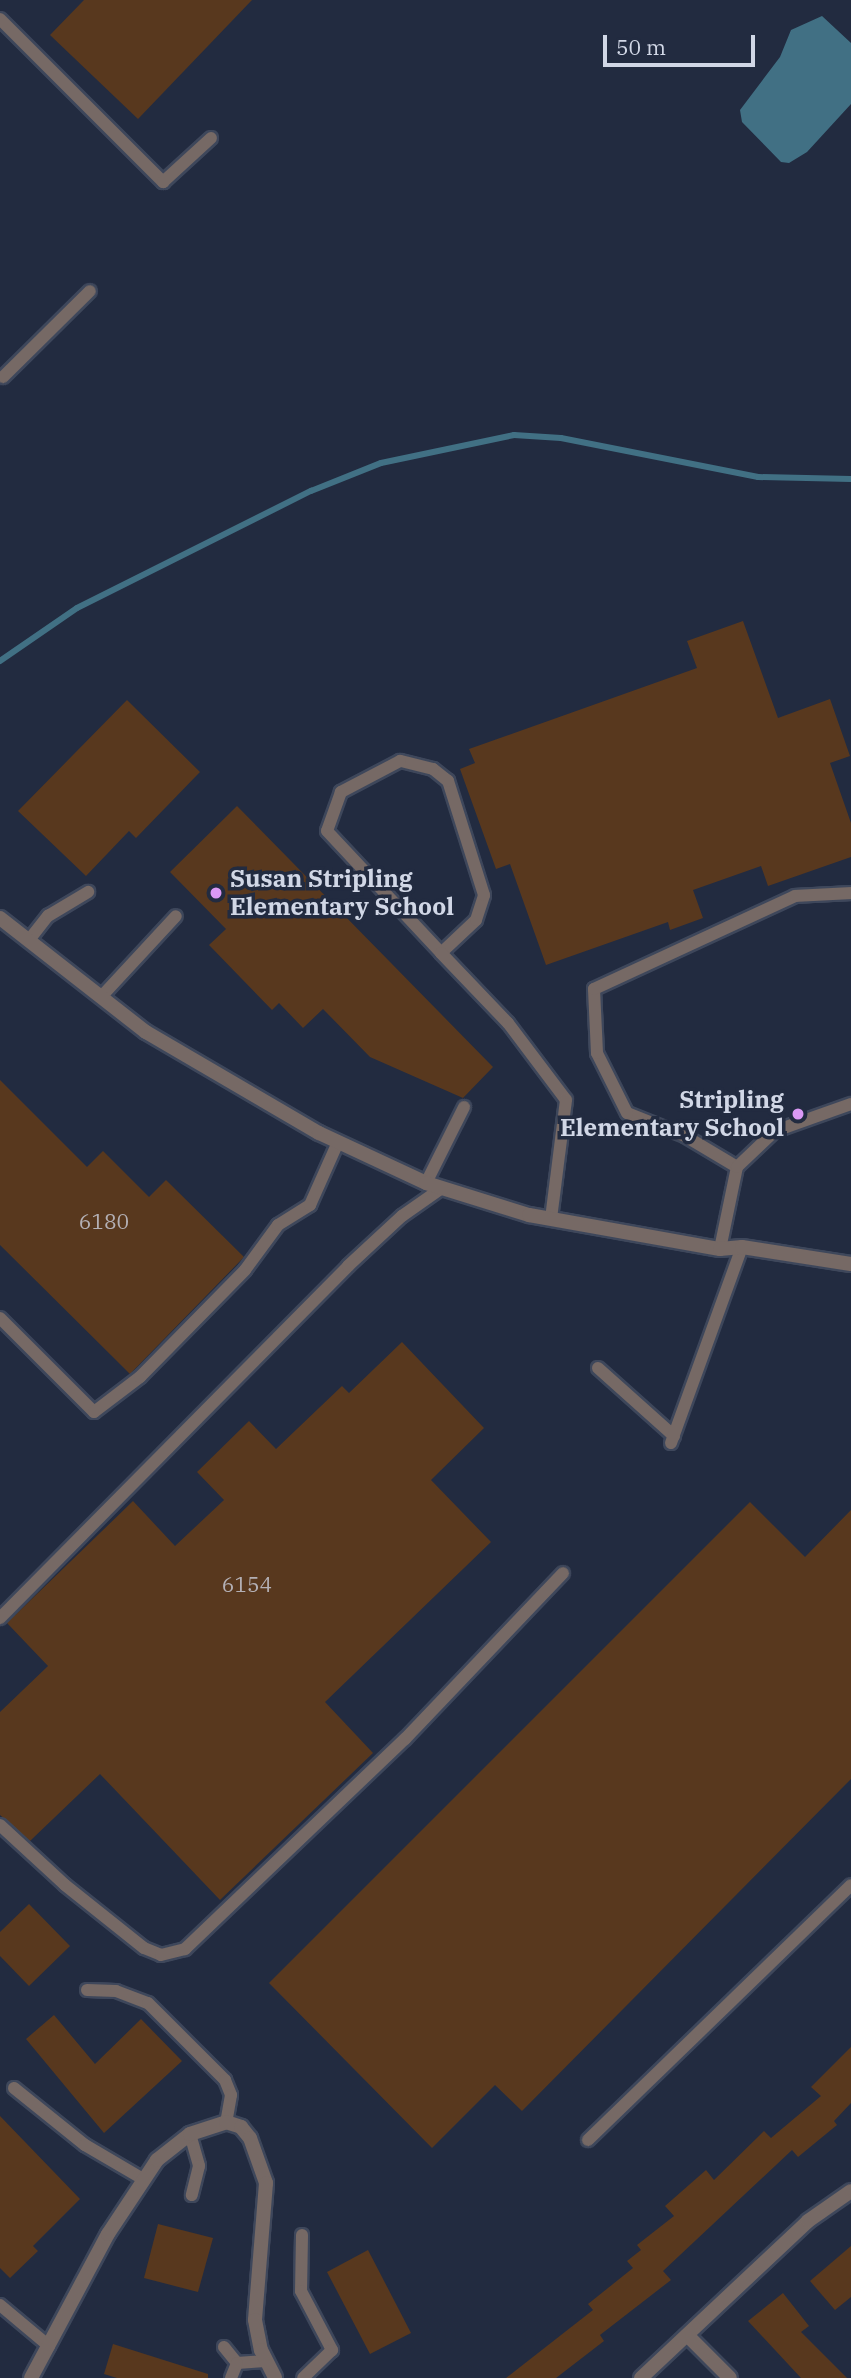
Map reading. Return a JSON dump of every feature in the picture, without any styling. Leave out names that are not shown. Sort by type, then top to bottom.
[{"type":"street","points":[[0,918],[146,1032],[338,1142],[426,1183],[551,1218],[719,1249],[742,1247],[851,1264]]},
{"type":"street","points":[[34,2377],[108,2234],[157,2160],[190,2134],[226,2122],[241,2127],[250,2138],[266,2183],[255,2320],[265,2361],[275,2378]]},
{"type":"street","points":[[641,2378],[808,2221],[851,2191]]},
{"type":"street","points":[[688,2336],[730,2378]]},
{"type":"lane","points":[[0,19],[163,182],[211,138]]},
{"type":"lane","points":[[3,377],[90,291]]},
{"type":"lane","points":[[441,953],[476,920],[484,895],[448,781],[433,769],[400,761],[341,792],[327,831],[441,953],[508,1023],[566,1100],[551,1218]]},
{"type":"lane","points":[[29,940],[47,916],[88,892]]},
{"type":"lane","points":[[737,1167],[685,1136],[627,1113],[597,1053],[594,989],[795,896],[851,893]]},
{"type":"lane","points":[[101,997],[176,916]]},
{"type":"lane","points":[[719,1249],[737,1167],[775,1131],[851,1104]]},
{"type":"lane","points":[[426,1183],[464,1107]]},
{"type":"lane","points":[[0,1318],[94,1412],[159,1357],[245,1270],[278,1225],[310,1205],[338,1142]]},
{"type":"lane","points":[[0,1618],[348,1266],[402,1216],[442,1188]]},
{"type":"lane","points":[[598,1368],[673,1440],[742,1247]]},
{"type":"lane","points":[[0,1825],[65,1885],[144,1948],[161,1955],[185,1949],[404,1739],[563,1573]]},
{"type":"lane","points":[[588,2140],[851,1885]]},
{"type":"lane","points":[[87,1990],[116,1991],[148,2003],[225,2080],[231,2095],[226,2122]]},
{"type":"lane","points":[[14,2088],[85,2145],[143,2179]]},
{"type":"lane","points":[[190,2134],[199,2166],[192,2195]]},
{"type":"lane","points":[[302,2235],[301,2291],[332,2350],[303,2378]]},
{"type":"lane","points":[[0,2305],[49,2346]]},
{"type":"lane","points":[[225,2347],[237,2363]]},
{"type":"lane","points":[[237,2363],[265,2361]]},
{"type":"lane","points":[[231,2378],[237,2363]]},
{"type":"water","points":[[822,16],[851,43],[851,104],[807,152],[789,163],[781,162],[742,122],[740,110],[780,57],[791,30]]},
{"type":"building","points":[[84,0],[252,0],[138,119],[50,35]]},
{"type":"building","points":[[743,621],[778,718],[830,699],[850,756],[830,763],[851,823],[851,857],[768,886],[761,866],[693,890],[703,918],[670,930],[668,922],[546,965],[510,864],[496,869],[460,769],[475,763],[469,749],[697,668],[687,641]]},
{"type":"building","points":[[127,700],[200,772],[136,838],[129,831],[86,876],[18,811]]},
{"type":"building","points":[[237,806],[493,1067],[463,1098],[370,1057],[323,1009],[303,1028],[279,1003],[272,1010],[209,945],[226,929],[170,872]]},
{"type":"building","points":[[0,1080],[87,1167],[103,1151],[149,1197],[166,1180],[244,1257],[130,1374],[0,1245]]},
{"type":"building","points":[[402,1342],[484,1428],[431,1480],[491,1542],[325,1702],[373,1753],[220,1900],[100,1774],[30,1841],[0,1815],[0,1712],[48,1666],[7,1623],[133,1501],[175,1546],[224,1500],[197,1472],[249,1421],[276,1449],[342,1386],[349,1393]]},
{"type":"building","points":[[750,1502],[805,1557],[851,1510],[851,1779],[522,2111],[495,2085],[432,2148],[269,1983]]},
{"type":"building","points":[[29,1904],[70,1946],[29,1986],[0,1956],[0,1932]]},
{"type":"building","points":[[54,2015],[95,2064],[141,2019],[182,2061],[104,2133],[26,2039]]},
{"type":"building","points":[[851,2047],[851,2103],[834,2121],[837,2125],[798,2157],[792,2150],[663,2271],[671,2280],[600,2335],[604,2341],[556,2378],[506,2378],[593,2310],[588,2304],[633,2268],[627,2261],[641,2250],[637,2245],[674,2216],[665,2206],[706,2170],[714,2180],[764,2131],[771,2138],[821,2096],[811,2087]]},
{"type":"building","points":[[0,2116],[80,2199],[33,2246],[38,2251],[10,2278],[0,2268]]},
{"type":"building","points":[[158,2224],[213,2238],[198,2292],[144,2278]]},
{"type":"building","points":[[851,2246],[851,2297],[835,2310],[810,2281]]},
{"type":"building","points":[[368,2250],[411,2333],[370,2354],[327,2272]]},
{"type":"building","points":[[783,2293],[809,2326],[801,2332],[847,2378],[801,2378],[748,2321]]},
{"type":"building","points":[[113,2344],[208,2374],[208,2378],[117,2378],[104,2374]]},
{"type":"waterway","points":[[0,661],[77,608],[311,491],[381,463],[514,435],[561,438],[758,477],[851,479]]},
{"type":"place","name":"Susan Stripling Elementary School","points":[[216,893]]},
{"type":"place","name":"Stripling Elementary School","points":[[798,1114]]}]
